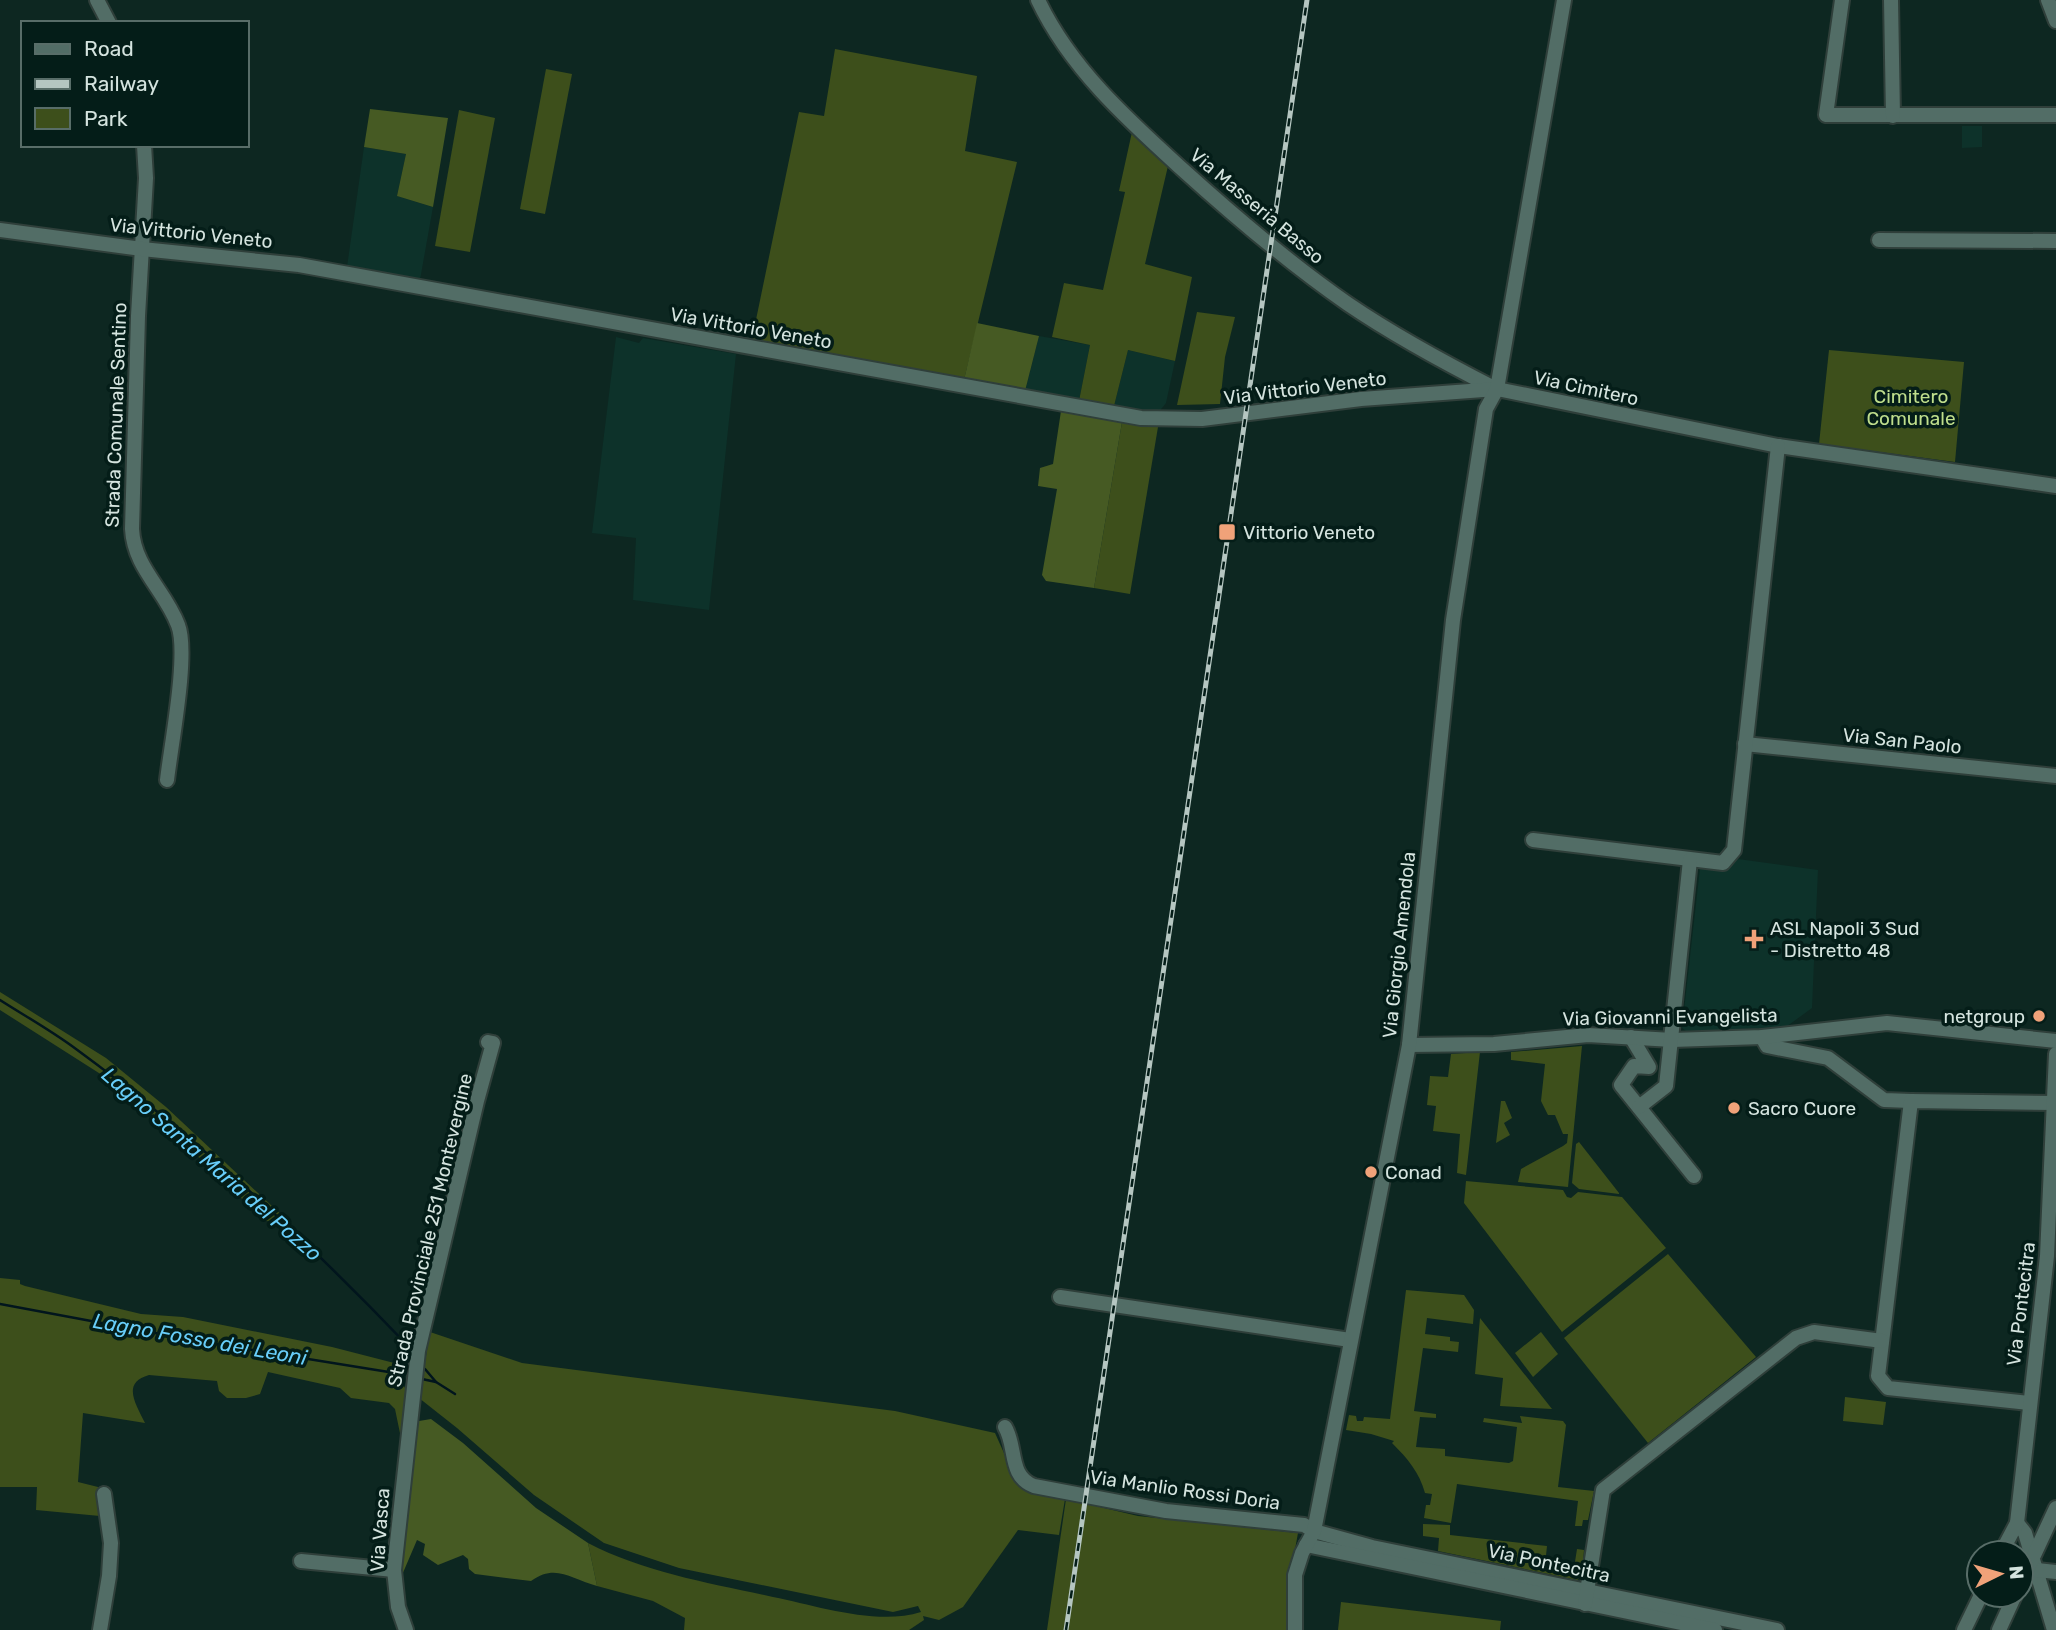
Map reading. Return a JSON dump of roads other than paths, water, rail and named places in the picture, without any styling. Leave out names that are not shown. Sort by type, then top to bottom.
[{"type":"street","points":[[97,0],[108,21]]},
{"type":"street","name":"Via Masseria Basso","points":[[1038,0],[1059,38],[1120,113],[1220,205],[1349,305],[1422,351],[1497,389]]},
{"type":"street","points":[[1497,389],[1564,0]]},
{"type":"street","points":[[1842,0],[1826,115],[2056,116]]},
{"type":"street","points":[[1891,0],[1894,116]]},
{"type":"street","points":[[2048,0],[2055,17]]},
{"type":"street","name":"Strada Comunale Sentino","points":[[144,147],[146,178],[131,529],[136,554],[144,572],[172,613],[180,634],[179,683],[167,780]]},
{"type":"street","name":"Via Vittorio Veneto","points":[[0,230],[299,265],[1141,418],[1202,419],[1361,399],[1497,389]]},
{"type":"street","points":[[1880,240],[2056,241]]},
{"type":"street","name":"Via Cimitero","points":[[1497,389],[1778,446],[2056,486]]},
{"type":"street","name":"Via Giorgio Amendola","points":[[1295,1630],[1295,1575],[1314,1531],[1409,1045],[1453,620],[1486,409],[1497,389]]},
{"type":"street","points":[[1533,840],[1723,863],[1734,850],[1778,446]]},
{"type":"street","name":"Via San Paolo","points":[[1745,744],[2056,776]]},
{"type":"street","points":[[1639,1107],[1667,1086],[1690,860]]},
{"type":"street","name":"Via Giovanni Evangelista","points":[[1409,1045],[1494,1044],[1588,1035],[1672,1040],[1762,1038],[1887,1023],[2056,1041]]},
{"type":"street","points":[[1632,1037],[1649,1067],[1634,1066],[1621,1085],[1694,1176]]},
{"type":"street","points":[[1762,1038],[1767,1046],[1828,1058],[1884,1100],[2055,1103]]},
{"type":"street","name":"Strada Provinciale 251 Montevergine","points":[[404,1473],[418,1352],[493,1043],[488,1042]]},
{"type":"street","name":"Via Pontecitra","points":[[2008,1539],[2017,1523],[2047,1256],[2056,1054]]},
{"type":"street","points":[[1911,1101],[1878,1377],[1888,1388],[2029,1403]]},
{"type":"street","points":[[1060,1297],[1350,1340]]},
{"type":"street","points":[[1586,1597],[1603,1490],[1796,1338],[1814,1332],[1882,1340]]},
{"type":"street","name":"Via Manlio Rossi Doria","points":[[1005,1427],[1016,1469],[1026,1483],[1034,1486],[1166,1511],[1304,1525],[1314,1531]]},
{"type":"street","name":"Via Vasca","points":[[404,1473],[394,1570],[398,1606],[406,1630]]},
{"type":"street","points":[[100,1630],[111,1544],[104,1494]]},
{"type":"street","points":[[1320,1503],[1324,1521],[1338,1538]]},
{"type":"street","points":[[2054,1630],[2035,1564],[2056,1508]]},
{"type":"street","points":[[2017,1523],[2027,1539]]},
{"type":"street","name":"Via Pontecitra","points":[[1314,1531],[1715,1630]]},
{"type":"street","name":"Via Pontecitra","points":[[1306,1545],[1777,1630]]},
{"type":"street","points":[[302,1561],[394,1570]]},
{"type":"street","points":[[2035,1564],[2056,1572]]},
{"type":"street","points":[[1964,1630],[1974,1609]]},
{"type":"street","points":[[1999,1630],[2009,1609]]},
{"type":"waterway","name":"Lagno Santa Maria del Pozzo","points":[[0,1000],[76,1049],[207,1153],[331,1268],[409,1347]]},
{"type":"waterway","name":"Lagno Fosso dei Leoni","points":[[0,1304],[209,1343],[401,1374]]},
{"type":"waterway","name":"Lagno Santa Maria del Pozzo","points":[[425,1369],[436,1382],[455,1394]]},
{"type":"waterway","name":"Lagno Fosso dei Leoni","points":[[422,1379],[436,1382]]},
{"type":"railway","points":[[1066,1630],[1307,0]]},
{"type":"place","name":"Vittorio Veneto","points":[[1227,532]]},
{"type":"place","name":"ASL Napoli 3 Sud - Distretto 48","points":[[1754,939]]},
{"type":"place","name":"netgroup","points":[[2039,1016]]},
{"type":"place","name":"Sacro Cuore","points":[[1734,1108]]},
{"type":"place","name":"Conad","points":[[1371,1172]]},
{"type":"park label","name":"Cimitero Comunale","points":[[1911,407]]}]
